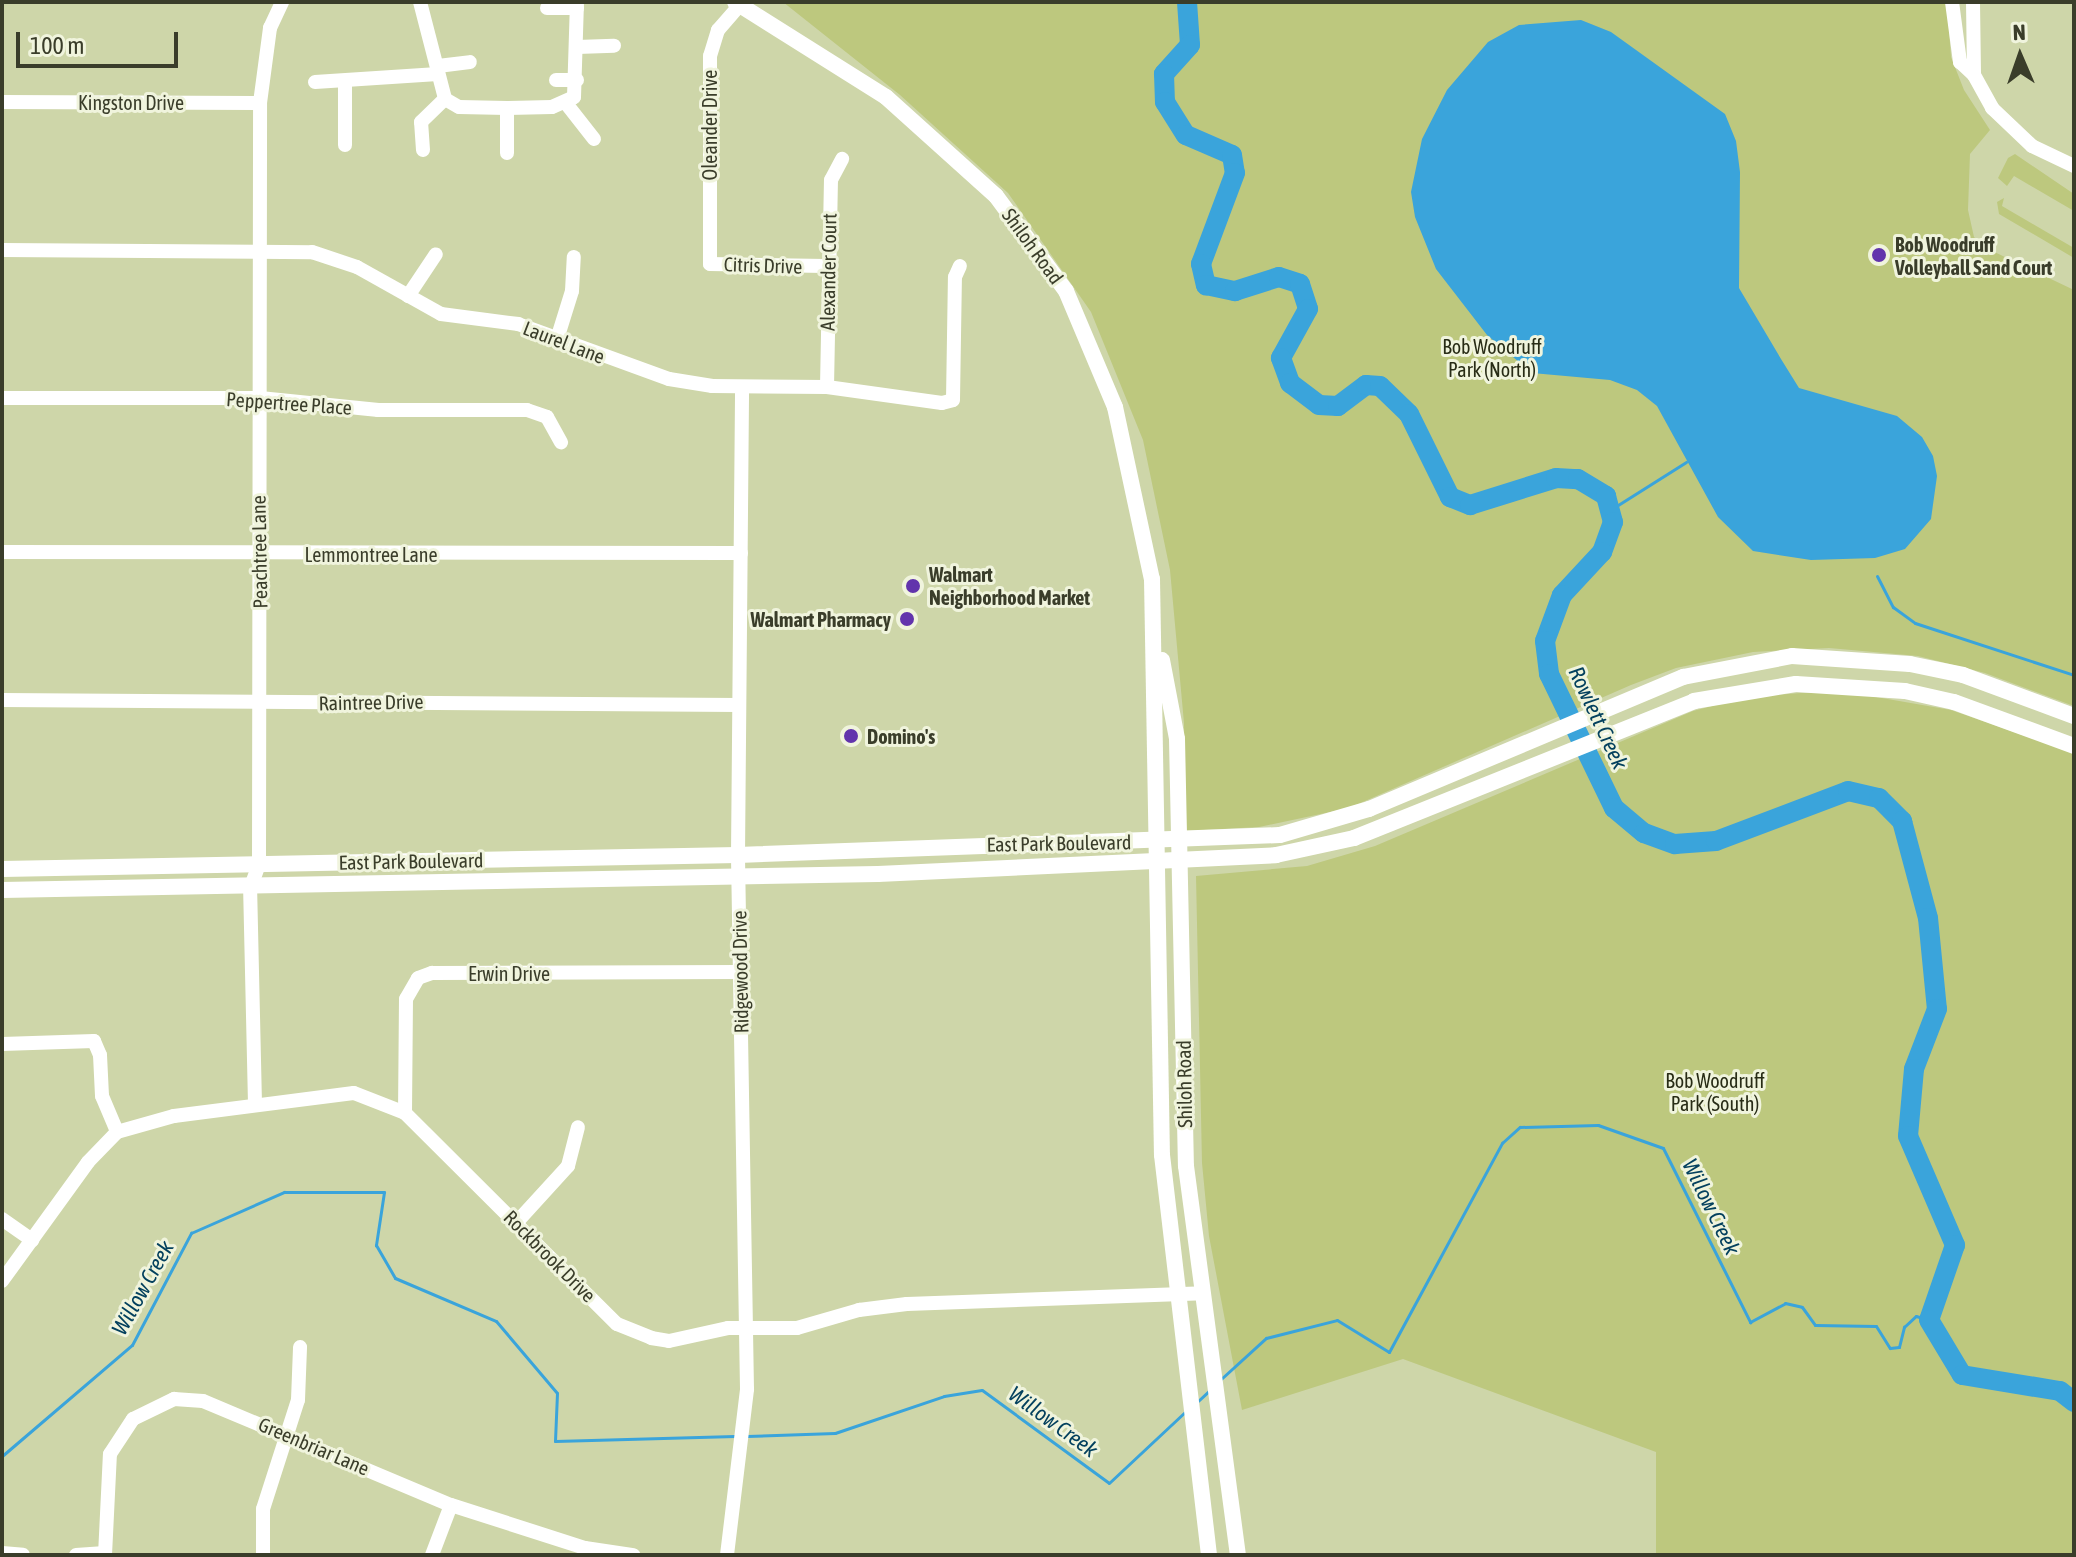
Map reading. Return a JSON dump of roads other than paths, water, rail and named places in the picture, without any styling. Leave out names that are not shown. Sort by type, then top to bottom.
[{"type":"main road","name":"Shiloh Road","points":[[737,4],[886,97],[962,160],[1036,245],[1087,333],[1115,407],[1141,517],[1153,611],[1177,739],[1186,1166],[1238,1555]]},
{"type":"main road","name":"Shiloh Road","points":[[1153,611],[1162,1155],[1209,1555]]},
{"type":"main road","name":"East Park Boulevard","points":[[2,869],[738,855],[1280,835],[1323,825],[1683,677],[1742,663],[1848,657],[1963,675],[2074,716]]},
{"type":"main road","name":"East Park Boulevard","points":[[2,890],[250,889],[739,878],[1159,864],[1276,855],[1354,838],[1694,701],[1748,689],[1850,685],[1954,702],[2074,746]]},
{"type":"street","name":"Peachtree Lane","points":[[255,1104],[250,889],[259,864],[263,251],[260,103],[270,28],[282,2]]},
{"type":"street","points":[[420,2],[445,99],[459,107],[507,108],[565,102],[574,97],[577,80],[577,5],[547,8]]},
{"type":"street","points":[[1952,2],[1960,62],[1974,75],[1992,108],[2017,135],[2074,166]]},
{"type":"street","points":[[1973,2],[1974,75]]},
{"type":"street","name":"Oleander Drive","points":[[709,253],[710,56],[718,30],[737,4]]},
{"type":"street","points":[[577,47],[614,46]]},
{"type":"street","points":[[315,82],[345,83],[438,70],[470,62]]},
{"type":"street","points":[[556,80],[577,80]]},
{"type":"street","points":[[345,83],[345,145]]},
{"type":"street","points":[[423,150],[421,122],[445,99]]},
{"type":"street","name":"Kingston Drive","points":[[2,102],[260,103]]},
{"type":"street","points":[[565,102],[594,139]]},
{"type":"street","points":[[507,108],[507,153]]},
{"type":"street","name":"Alexander Court","points":[[827,387],[826,266],[831,180],[842,159]]},
{"type":"street","name":"Laurel Lane","points":[[2,250],[312,252],[339,259],[441,314],[518,324],[558,336],[634,370],[742,387],[827,387],[883,399],[953,400],[955,277],[960,266]]},
{"type":"street","name":"Citris Drive","points":[[709,253],[710,264],[826,266]]},
{"type":"street","points":[[408,296],[436,254]]},
{"type":"street","points":[[558,336],[570,303],[574,257]]},
{"type":"street","name":"Ridgewood Drive","points":[[727,1555],[745,1430],[738,855],[742,387]]},
{"type":"street","name":"Peppertree Place","points":[[2,398],[260,398],[378,410],[527,410],[547,417],[561,442]]},
{"type":"street","name":"Lemmontree Lane","points":[[2,552],[741,553]]},
{"type":"street","name":"Raintree Drive","points":[[2,700],[739,705]]},
{"type":"street","name":"Erwin Drive","points":[[405,1113],[406,999],[418,978],[432,973],[740,972]]},
{"type":"street","points":[[2,1044],[94,1041],[100,1055],[102,1096],[117,1132],[88,1162],[2,1281]]},
{"type":"street","name":"Rockbrook Drive","points":[[117,1132],[174,1116],[354,1093],[405,1113],[617,1324],[669,1341],[745,1328],[797,1328],[859,1310],[907,1304],[1203,1293]]},
{"type":"street","points":[[516,1223],[568,1166],[578,1127]]},
{"type":"street","points":[[2,1219],[32,1240]]},
{"type":"street","points":[[263,1555],[263,1509],[300,1385],[300,1347]]},
{"type":"street","name":"Greenbriar Lane","points":[[105,1554],[110,1454],[117,1438],[149,1407],[174,1399],[203,1401],[451,1505],[585,1548],[633,1555]]},
{"type":"street","points":[[432,1555],[451,1505]]},
{"type":"street","points":[[2,1553],[23,1555]]},
{"type":"street","points":[[76,1555],[105,1554]]},
{"type":"water","points":[[1581,20],[1611,32],[1725,114],[1736,141],[1740,172],[1739,288],[1781,359],[1799,388],[1897,416],[1922,437],[1933,456],[1937,476],[1931,519],[1905,549],[1875,558],[1811,560],[1753,551],[1718,517],[1657,406],[1637,390],[1610,380],[1532,373],[1487,335],[1436,269],[1415,217],[1411,192],[1422,139],[1447,90],[1488,42],[1519,25]]},
{"type":"waterway","name":"Rowlett Creek","points":[[1187,2],[1190,45],[1164,74],[1165,102],[1186,135],[1232,155],[1235,173],[1201,264],[1206,285],[1235,291],[1279,277],[1300,284],[1308,309],[1281,358],[1290,383],[1319,405],[1338,406],[1366,385],[1380,386],[1409,414],[1450,497],[1470,505],[1556,478],[1578,479],[1606,496],[1613,522],[1602,552],[1562,595],[1545,641],[1549,674],[1614,808],[1644,833],[1675,844],[1716,841],[1848,791],[1879,798],[1902,821],[1928,918],[1937,1009],[1914,1069],[1908,1136],[1955,1245],[1929,1320],[1962,1375],[2060,1391],[2074,1402]]},
{"type":"waterway","points":[[1610,510],[1686,462]]},
{"type":"waterway","points":[[1877,576],[1893,607],[1915,623],[2074,675]]},
{"type":"waterway","name":"Willow Creek","points":[[1221,1379],[1266,1338],[1337,1320],[1389,1352],[1502,1143],[1520,1127],[1598,1125],[1663,1148],[1750,1322],[1785,1303],[1802,1307],[1815,1325],[1876,1326],[1890,1348],[1899,1347],[1904,1327],[1916,1316],[1929,1320]]},
{"type":"waterway","name":"Willow Creek","points":[[2,1456],[132,1345],[191,1233],[284,1192],[384,1192],[376,1245],[395,1278],[496,1321],[557,1393],[555,1441],[735,1436]]},
{"type":"waterway","name":"Willow Creek","points":[[747,1436],[835,1433],[944,1396],[982,1390],[1109,1483],[1186,1411]]},
{"type":"waterway","name":"Willow Creek","points":[[1198,1401],[1210,1390]]},
{"type":"place","name":"Bob Woodruff Volleyball Sand Court","points":[[1879,255]]},
{"type":"place","name":"Walmart Neighborhood Market","points":[[913,586]]},
{"type":"place","name":"Walmart Pharmacy","points":[[907,619]]},
{"type":"place","name":"Domino's","points":[[851,736]]},
{"type":"park label","name":"Bob Woodruff Park (North)","points":[[1492,358]]},
{"type":"park label","name":"Bob Woodruff Park (South)","points":[[1715,1092]]}]
